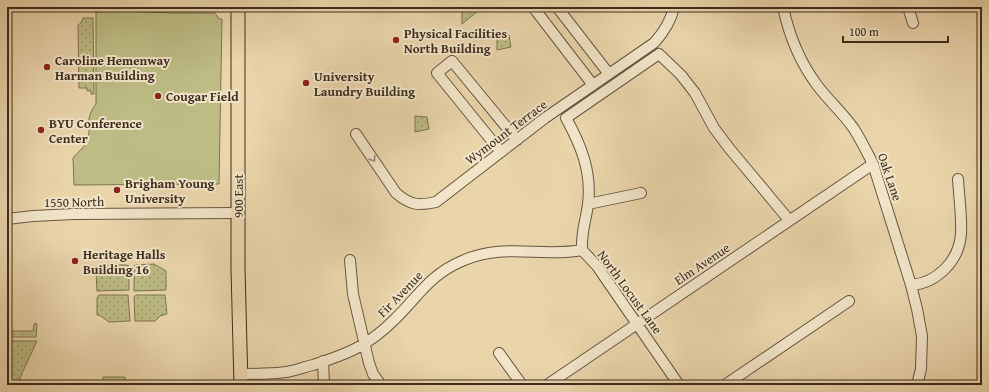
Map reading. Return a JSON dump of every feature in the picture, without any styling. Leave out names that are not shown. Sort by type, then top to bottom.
[{"type":"main road","name":"900 East","points":[[238,7],[238,269],[241,379]]},
{"type":"street","points":[[533,7],[593,85]]},
{"type":"street","points":[[557,7],[609,74]]},
{"type":"street","name":"Wymount Terrace","points":[[356,134],[390,184],[400,196],[414,204],[423,205],[436,202],[545,118],[654,43],[661,36],[671,18],[674,7]]},
{"type":"street","name":"Oak Lane","points":[[783,7],[786,24],[804,66],[817,86],[853,129],[873,164],[911,285],[922,336],[921,369],[918,380]]},
{"type":"street","points":[[908,7],[913,23]]},
{"type":"street","name":"North Locust Lane","points":[[679,385],[597,266],[582,250],[581,238],[588,204],[588,176],[586,163],[579,142],[566,118],[659,54],[681,75],[695,93],[717,132],[789,220]]},
{"type":"street","points":[[502,152],[437,73],[452,61],[517,140]]},
{"type":"street","name":"Elm Avenue","points":[[547,385],[873,164]]},
{"type":"street","points":[[911,285],[925,282],[940,274],[946,268],[956,252],[961,234],[958,179]]},
{"type":"street","points":[[588,204],[641,193]]},
{"type":"street","name":"1550 North","points":[[7,219],[74,214],[238,213]]},
{"type":"street","name":"Fir Avenue","points":[[241,379],[287,372],[342,356],[365,344],[394,321],[428,282],[439,273],[461,261],[477,255],[504,251],[570,252],[582,250]]},
{"type":"street","points":[[350,260],[353,294],[373,374],[380,385]]},
{"type":"street","points":[[725,385],[848,300]]},
{"type":"street","points":[[499,353],[522,385]]},
{"type":"street","points":[[323,361],[324,385]]},
{"type":"shaded area","points":[[462,7],[483,7],[462,24]]},
{"type":"shaded area","name":"Cougar Field","points":[[123,11],[215,13],[219,19],[222,19],[219,184],[74,185],[73,158],[83,148],[87,141],[89,136],[89,119],[96,104],[96,12]]},
{"type":"shaded area","points":[[83,18],[93,18],[94,94],[91,94],[91,91],[87,91],[87,88],[79,88],[78,25],[81,23]]},
{"type":"shaded area","points":[[497,35],[509,35],[511,47],[497,50]]},
{"type":"shaded area","points":[[415,116],[427,117],[429,129],[415,132]]},
{"type":"shaded area","points":[[154,264],[166,271],[166,290],[134,291],[134,266]]},
{"type":"shaded area","points":[[108,265],[129,266],[129,290],[97,291],[96,272]]},
{"type":"shaded area","points":[[99,295],[128,295],[130,321],[109,322],[97,315],[97,298]]},
{"type":"shaded area","points":[[136,295],[165,295],[167,314],[160,316],[155,321],[135,321],[134,297]]},
{"type":"shaded area","points":[[36,323],[36,337],[7,337],[7,331],[33,331],[34,324]]},
{"type":"shaded area","points":[[7,341],[37,341],[18,385],[7,385]]},
{"type":"shaded area","points":[[103,377],[125,377],[125,385],[103,385]]},
{"type":"place","name":"Physical Facilities North Building","points":[[396,40]]},
{"type":"place","name":"Caroline Hemenway Harman Building","points":[[47,67]]},
{"type":"place","name":"University Laundry Building","points":[[306,83]]},
{"type":"place","name":"Cougar Field","points":[[158,96]]},
{"type":"place","name":"BYU Conference Center","points":[[41,130]]},
{"type":"place","name":"Brigham Young University","points":[[117,190]]},
{"type":"place","name":"Heritage Halls Building 16","points":[[75,261]]}]
